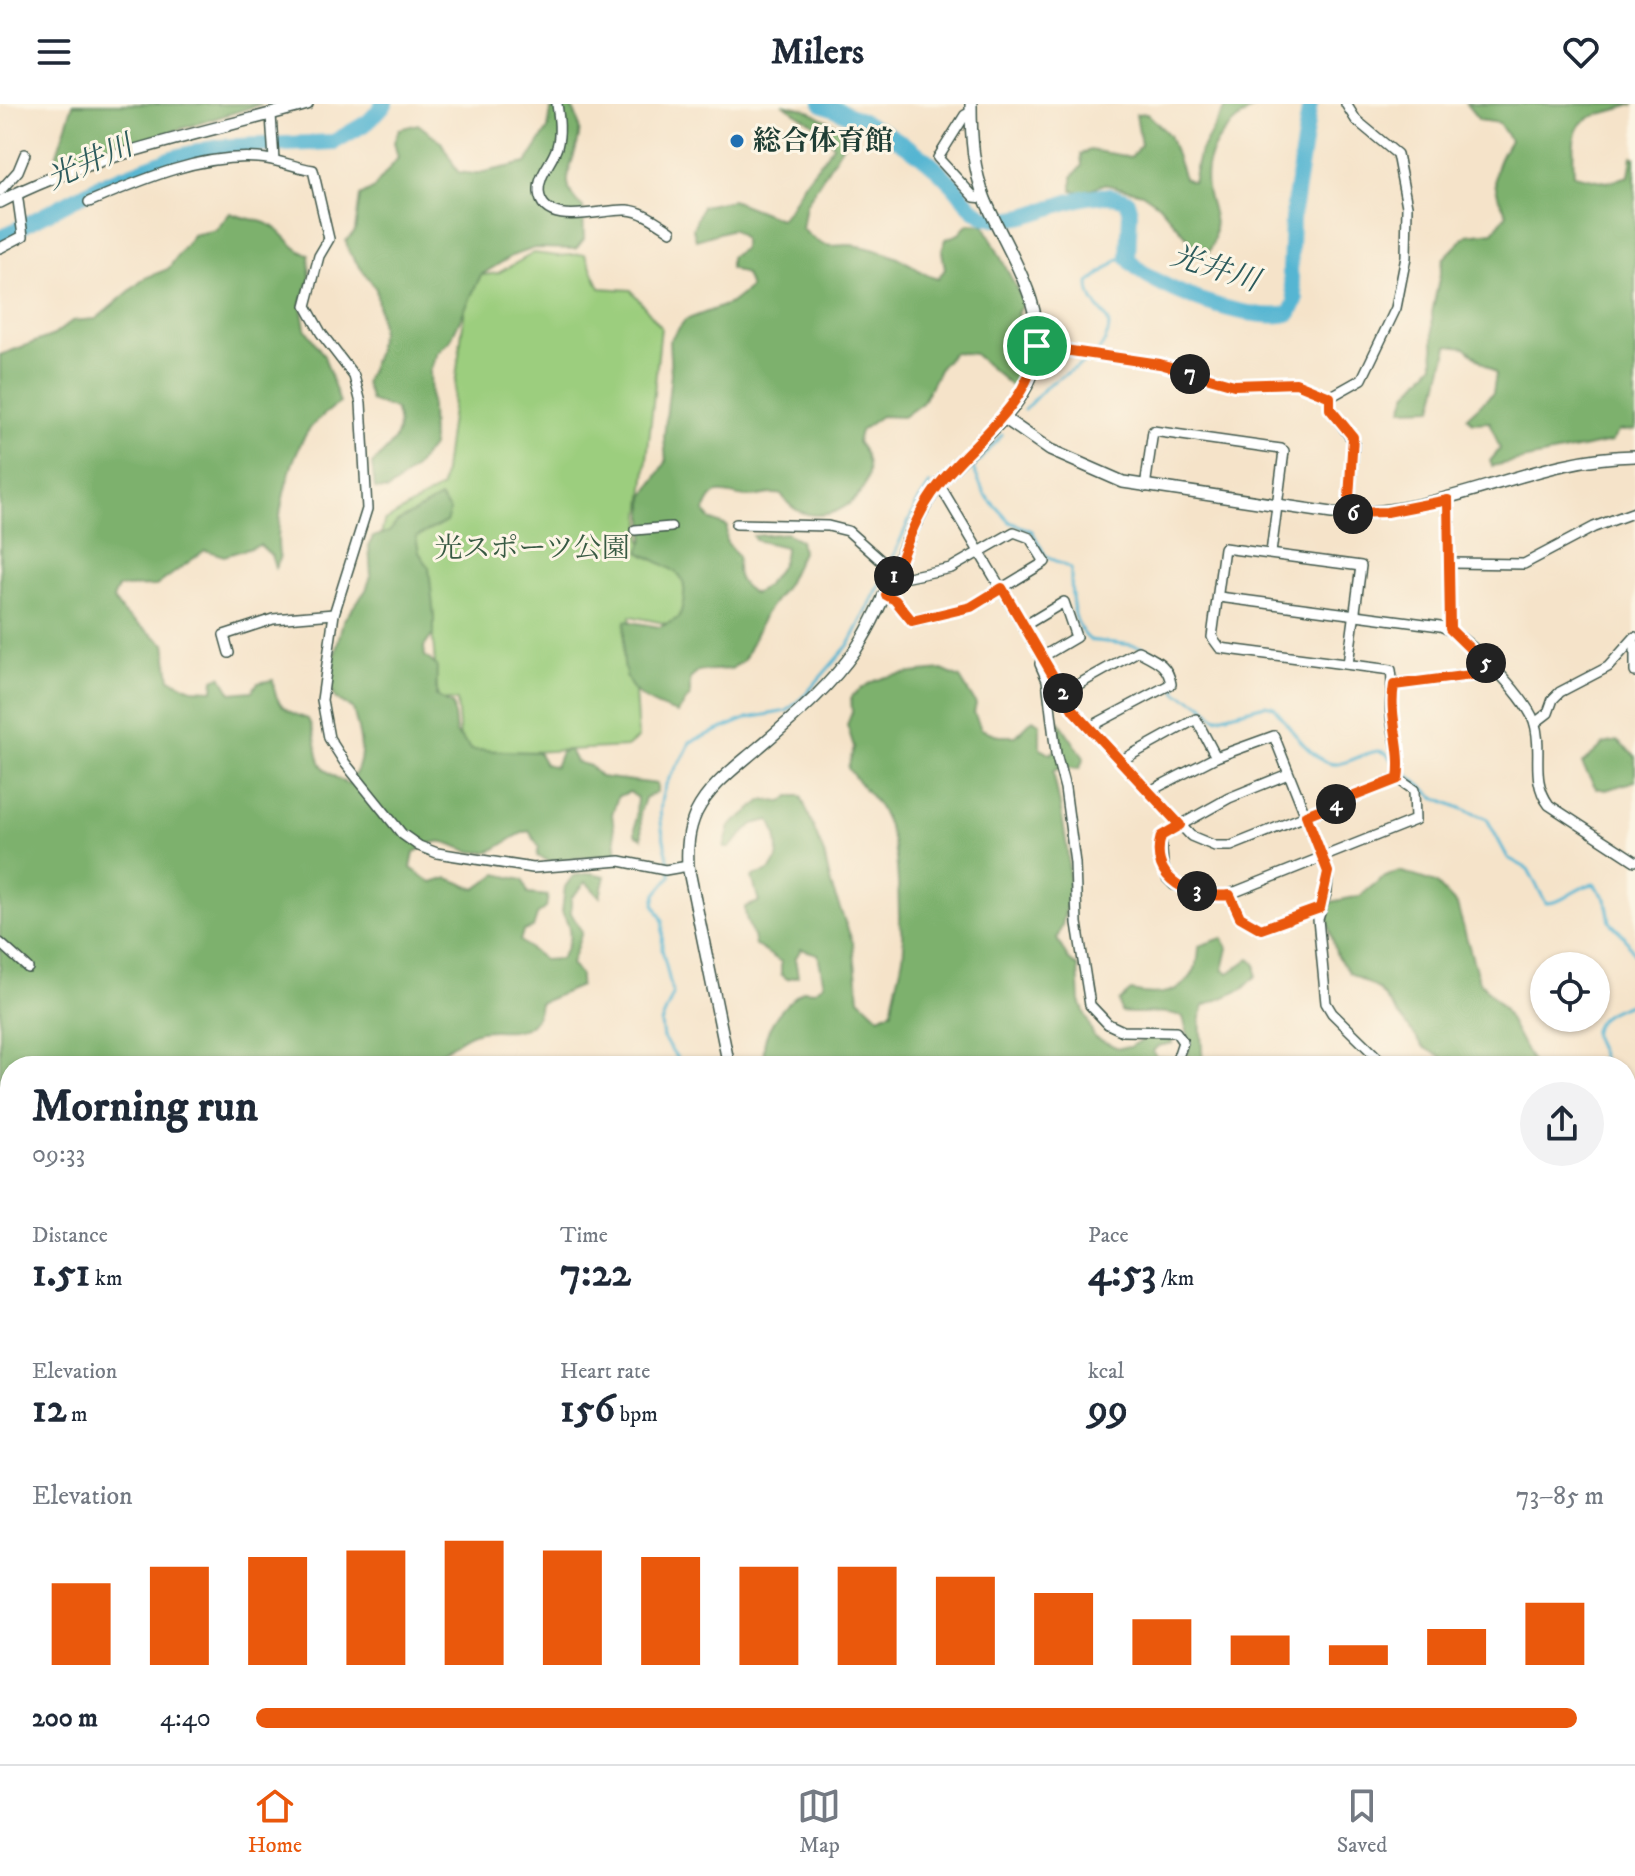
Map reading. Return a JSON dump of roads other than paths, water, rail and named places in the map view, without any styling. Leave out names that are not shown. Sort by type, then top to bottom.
[{"type":"main road","points":[[1,196],[100,162],[307,104]]},
{"type":"main road","points":[[727,1056],[688,866],[692,824],[705,798],[834,677],[857,648],[886,595],[923,510],[939,484],[1004,418],[1029,380],[1037,346],[1032,298],[984,198],[976,169],[971,108]]},
{"type":"main road","points":[[1004,418],[1076,464],[1145,487],[1348,513],[1387,512],[1448,500],[1580,462],[1635,456]]},
{"type":"street","points":[[557,104],[558,146],[539,187],[540,198],[547,207],[569,215],[630,210],[646,215],[671,231]]},
{"type":"street","points":[[1330,397],[1362,379],[1396,308],[1406,257],[1407,206],[1397,154],[1356,120],[1346,104]]},
{"type":"street","points":[[971,108],[938,158],[974,197],[984,198]]},
{"type":"street","points":[[271,115],[274,157]]},
{"type":"street","points":[[1,196],[25,154]]},
{"type":"street","points":[[89,202],[198,163],[274,157],[313,170],[329,239],[319,256],[306,306],[359,388],[361,453],[368,497],[334,614],[322,700],[329,738],[402,834],[419,846],[471,860],[533,868],[620,861],[665,870],[688,866]]},
{"type":"street","points":[[0,248],[23,236],[17,193]]},
{"type":"street","points":[[1037,346],[1160,364],[1234,385],[1296,383],[1330,397]]},
{"type":"street","points":[[1330,397],[1330,409],[1354,442],[1348,513]]},
{"type":"street","points":[[1145,487],[1153,431],[1281,449],[1284,451],[1271,553]]},
{"type":"street","points":[[939,484],[1063,693],[1088,728],[1180,825],[1200,841],[1231,846],[1399,772]]},
{"type":"street","points":[[1448,500],[1450,629]]},
{"type":"street","points":[[1451,563],[1524,564],[1594,527],[1635,512]]},
{"type":"street","points":[[736,524],[828,526],[848,531],[885,564],[908,577],[951,568],[1014,532],[1030,538],[1045,562],[971,607],[912,621],[895,600],[886,595]]},
{"type":"street","points":[[635,530],[671,527]]},
{"type":"street","points":[[1288,774],[1229,798],[1161,836],[1159,842],[1167,878],[1174,885],[1230,895],[1415,820],[1414,790],[1399,772],[1391,716],[1394,685],[1391,670],[1220,648],[1212,637],[1224,548],[1361,566],[1348,664]]},
{"type":"street","points":[[1219,597],[1450,629],[1519,695],[1535,723],[1536,776],[1540,792],[1549,805],[1635,861]]},
{"type":"street","points":[[1024,626],[1064,602],[1076,637],[1042,657],[1040,664],[1047,680],[1075,863],[1077,923],[1090,1005],[1108,1024],[1123,1031],[1176,1032],[1183,1042],[1178,1056]]},
{"type":"street","points":[[229,653],[224,635],[273,619],[334,614]]},
{"type":"street","points":[[1535,723],[1548,713],[1553,699],[1560,692],[1608,667],[1635,637]]},
{"type":"street","points":[[1635,644],[1635,672]]},
{"type":"street","points":[[1063,693],[1138,651],[1163,665],[1169,672],[1171,684],[1088,728]]},
{"type":"street","points":[[1394,685],[1494,672]]},
{"type":"street","points":[[1120,761],[1196,719],[1216,757]]},
{"type":"street","points":[[1148,792],[1216,757],[1274,736],[1328,872],[1318,930],[1326,1003],[1332,1013],[1376,1056]]},
{"type":"street","points":[[1230,895],[1240,917],[1261,929],[1320,908]]},
{"type":"street","points":[[0,943],[28,968]]},
{"type":"waterway","name":"光井川","points":[[0,238],[101,185],[172,158],[216,147],[334,142],[368,122],[385,104]]},
{"type":"waterway","name":"光井川","points":[[822,104],[874,127],[923,157],[973,209],[984,216],[1008,218],[1026,215],[1094,196],[1111,196],[1127,201],[1130,212],[1128,258],[1139,270],[1204,302],[1254,314],[1274,315],[1290,313],[1296,301],[1290,273],[1292,219],[1310,104]]},
{"type":"waterway","points":[[1098,352],[1109,328],[1108,321],[1094,303],[1089,283],[1119,259],[1128,258]]},
{"type":"waterway","points":[[1024,410],[1048,385],[1093,357]]},
{"type":"waterway","points":[[955,473],[973,468],[1002,435]]},
{"type":"waterway","points":[[973,468],[985,495],[1010,522],[1032,531],[1045,555],[1071,569],[1076,617],[1090,640],[1134,646],[1158,654],[1167,663],[1177,693],[1202,704],[1216,718],[1265,705],[1274,707],[1302,743],[1329,763],[1343,763],[1379,751],[1386,753],[1395,764]]},
{"type":"waterway","points":[[892,559],[916,505],[930,484]]},
{"type":"waterway","points":[[676,1056],[663,1038],[661,1023],[673,995],[662,949],[663,921],[654,904],[656,894],[671,876],[660,809],[665,787],[690,742],[748,718],[787,711],[806,694],[850,643],[886,573]]},
{"type":"waterway","points":[[1401,769],[1434,797],[1487,819],[1508,858],[1528,869],[1546,903],[1558,901],[1594,884],[1606,899],[1610,922],[1624,936],[1635,955]]},
{"type":"waterway","points":[[1602,1056],[1594,1037],[1597,1023],[1608,1014],[1635,1002]]},
{"type":"place","name":"総合体育館","points":[[737,141]]},
{"type":"park label","name":"光スポーツ公園","points":[[532,548]]}]
